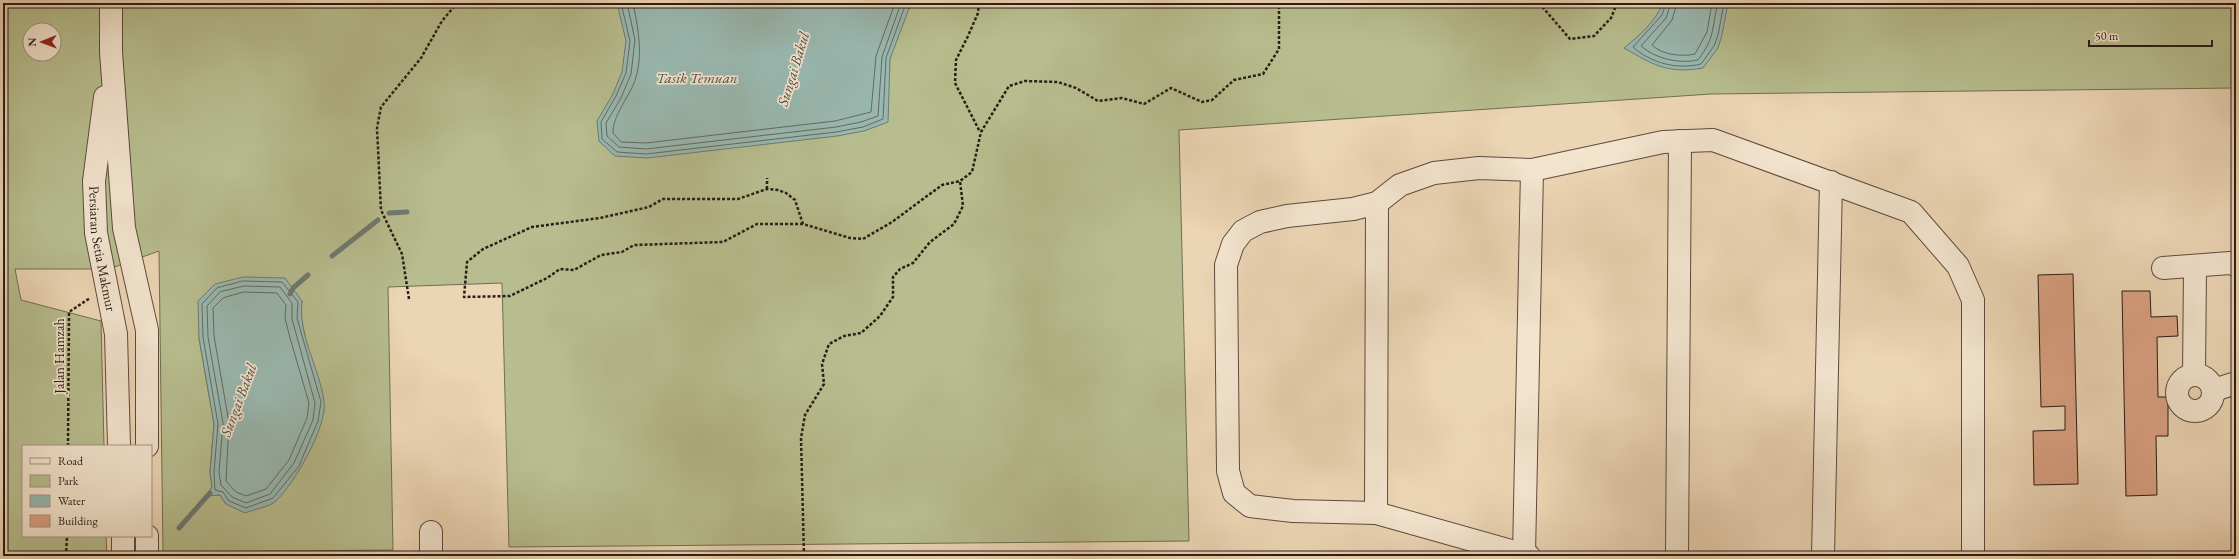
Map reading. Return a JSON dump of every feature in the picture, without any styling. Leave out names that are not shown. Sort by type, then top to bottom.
[{"type":"street","name":"Persiaran Setia Makmur","points":[[111,3],[111,52],[124,228],[147,330],[147,445]]},
{"type":"street","name":"Persiaran Setia Makmur","points":[[111,52],[94,182],[96,233],[116,334],[119,445]]},
{"type":"street","points":[[1532,170],[1526,555],[1376,513],[1293,511],[1250,506],[1234,493],[1228,471],[1226,265],[1233,244],[1243,231],[1260,222],[1287,216],[1353,209],[1377,203],[1400,185],[1434,173],[1479,168],[1532,170],[1663,142],[1713,140],[1911,212],[1958,266],[1973,300],[1973,556]]},
{"type":"street","points":[[1677,556],[1680,141]]},
{"type":"street","points":[[1823,556],[1831,182]]},
{"type":"street","points":[[1376,513],[1377,203]]},
{"type":"street","points":[[2163,268],[2195,267],[2230,262],[2236,265]]},
{"type":"street","points":[[2194,375],[2195,267]]},
{"type":"street","points":[[2194,375],[2202,376],[2209,381],[2214,390],[2210,404],[2203,409],[2196,411],[2188,410],[2181,405],[2177,398],[2177,390],[2180,382],[2186,377],[2194,375]]},
{"type":"street","points":[[2214,390],[2236,383]]},
{"type":"street","points":[[431,532],[431,556]]},
{"type":"street","points":[[122,537],[123,556]]},
{"type":"street","points":[[147,537],[147,556]]},
{"type":"path","points":[[409,299],[402,254],[381,210],[377,128],[381,107],[421,58],[442,21],[457,3]]},
{"type":"path","points":[[979,3],[978,13],[956,60],[955,83],[980,132]]},
{"type":"path","points":[[803,224],[795,200],[786,193],[767,189],[738,199],[663,199],[649,207],[607,216],[532,227],[483,249],[467,262],[464,297],[510,296],[546,278],[560,269],[574,270],[601,255],[622,252],[634,245],[723,242],[757,224],[803,224],[850,238],[863,240],[892,222],[942,185],[960,181],[972,172],[980,132],[1009,86],[1026,81],[1058,82],[1076,88],[1098,101],[1122,98],[1144,104],[1172,88],[1202,102],[1212,100],[1234,80],[1263,74],[1279,49],[1279,3]]},
{"type":"path","points":[[1539,3],[1570,39],[1594,36],[1611,18],[1617,3]]},
{"type":"path","points":[[767,178],[767,189]]},
{"type":"path","points":[[804,556],[802,438],[805,416],[824,384],[822,364],[829,344],[844,336],[861,333],[880,316],[893,297],[893,277],[900,269],[913,263],[930,242],[954,224],[963,206],[960,181]]},
{"type":"path","name":"Jalan Hamzah","points":[[68,445],[69,312],[106,286]]},
{"type":"path","points":[[66,556],[67,537]]},
{"type":"green space","points":[[3,3],[2236,3],[2236,88],[1711,94],[1179,130],[1189,541],[509,547],[502,283],[388,287],[393,550],[163,552],[159,251],[109,269],[15,269],[21,300],[101,321],[104,445],[22,445],[22,537],[106,537],[107,556],[3,556]],"holes":[[[302,301],[300,317],[305,335],[226,504],[220,495],[207,496],[212,487],[210,472],[214,424],[199,338]]]},
{"type":"water","name":"Tasik Temuan","points":[[617,3],[911,3],[890,59],[888,122],[864,131],[837,136],[647,158],[615,156],[599,141],[597,121],[613,94],[622,72],[626,41]]},
{"type":"water","points":[[1663,3],[1728,3],[1718,48],[1703,68],[1680,70],[1661,67],[1624,48],[1651,22],[1660,10]]},
{"type":"water","points":[[243,277],[285,278],[302,301],[303,327],[324,401],[324,412],[321,425],[308,454],[292,482],[273,503],[245,513],[226,504],[220,495],[206,496],[212,487],[210,472],[214,424],[199,338],[198,301],[215,284]]},
{"type":"building","points":[[2073,274],[2078,484],[2034,485],[2033,431],[2065,430],[2065,406],[2041,407],[2038,275]]},
{"type":"building","points":[[2122,291],[2150,291],[2151,317],[2177,316],[2178,336],[2157,337],[2158,397],[2168,397],[2168,436],[2156,436],[2157,495],[2126,496]]},
{"type":"waterway","name":"Sungai Bakul","points":[[389,213],[407,212]]},
{"type":"waterway","name":"Sungai Bakul","points":[[332,256],[378,220]]},
{"type":"waterway","name":"Sungai Bakul","points":[[290,294],[293,288],[308,275]]},
{"type":"waterway","name":"Sungai Bakul","points":[[179,528],[210,493]]}]
